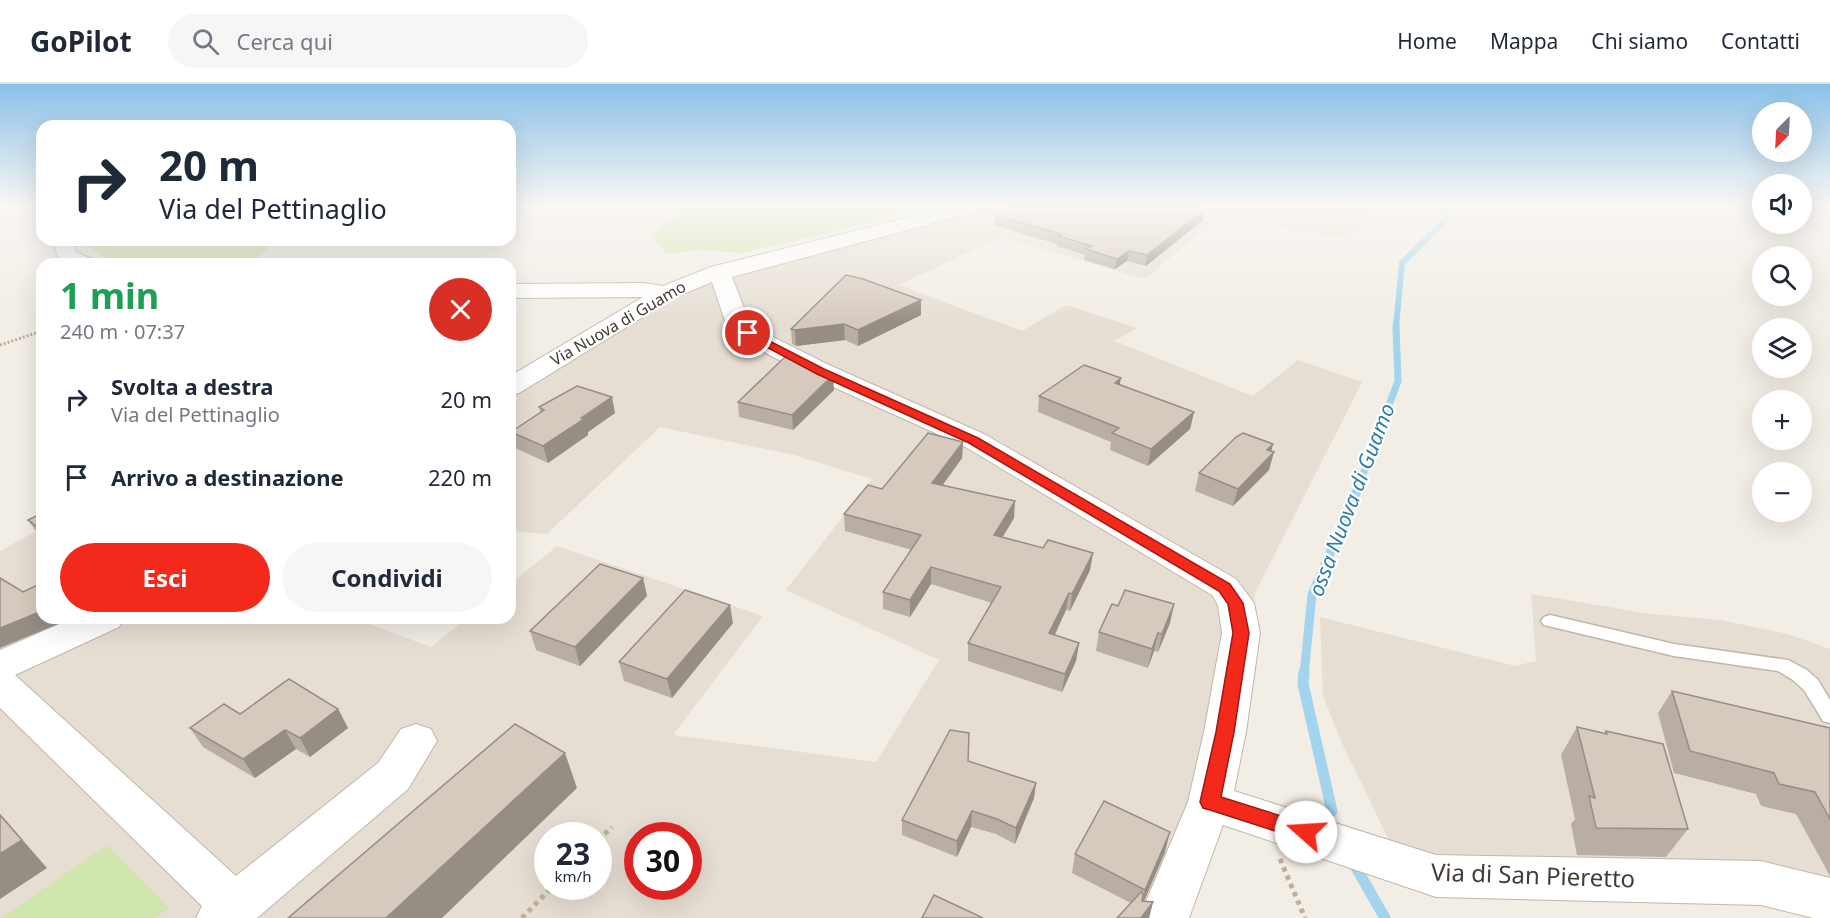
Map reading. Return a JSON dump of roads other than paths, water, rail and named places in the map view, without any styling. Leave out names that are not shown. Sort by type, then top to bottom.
[{"type":"street","name":"Via Nuova di Guamo","points":[[516,383],[666,293],[694,280],[824,245]]},
{"type":"street","points":[[64,246],[66,255],[72,258]]},
{"type":"street","points":[[719,272],[738,324],[750,335],[820,371],[974,440],[1224,587],[1236,603],[1241,633],[1225,732],[1210,802],[1164,918]]},
{"type":"street","points":[[516,291],[644,290],[666,293]]},
{"type":"street","points":[[0,666],[93,624]]},
{"type":"street","points":[[0,684],[228,912],[393,776],[416,741]]},
{"type":"street","name":"Via di San Pieretto","points":[[1210,802],[1262,817],[1436,876],[1761,883],[1830,900]]},
{"type":"lane","points":[[1550,621],[1674,650],[1782,665],[1800,675],[1811,685],[1830,717]]},
{"type":"waterway","name":"ossa Nuova di Guamo","points":[[1396,327],[1402,263],[1421,245]]},
{"type":"waterway","name":"ossa Nuova di Guamo","points":[[1361,480],[1398,381],[1396,327]]},
{"type":"waterway","name":"ossa Nuova di Guamo","points":[[1304,674],[1312,595],[1362,479]]},
{"type":"waterway","name":"ossa Nuova di Guamo","points":[[1304,672],[1303,684],[1332,811]]},
{"type":"waterway","points":[[1354,864],[1385,918]]}]
